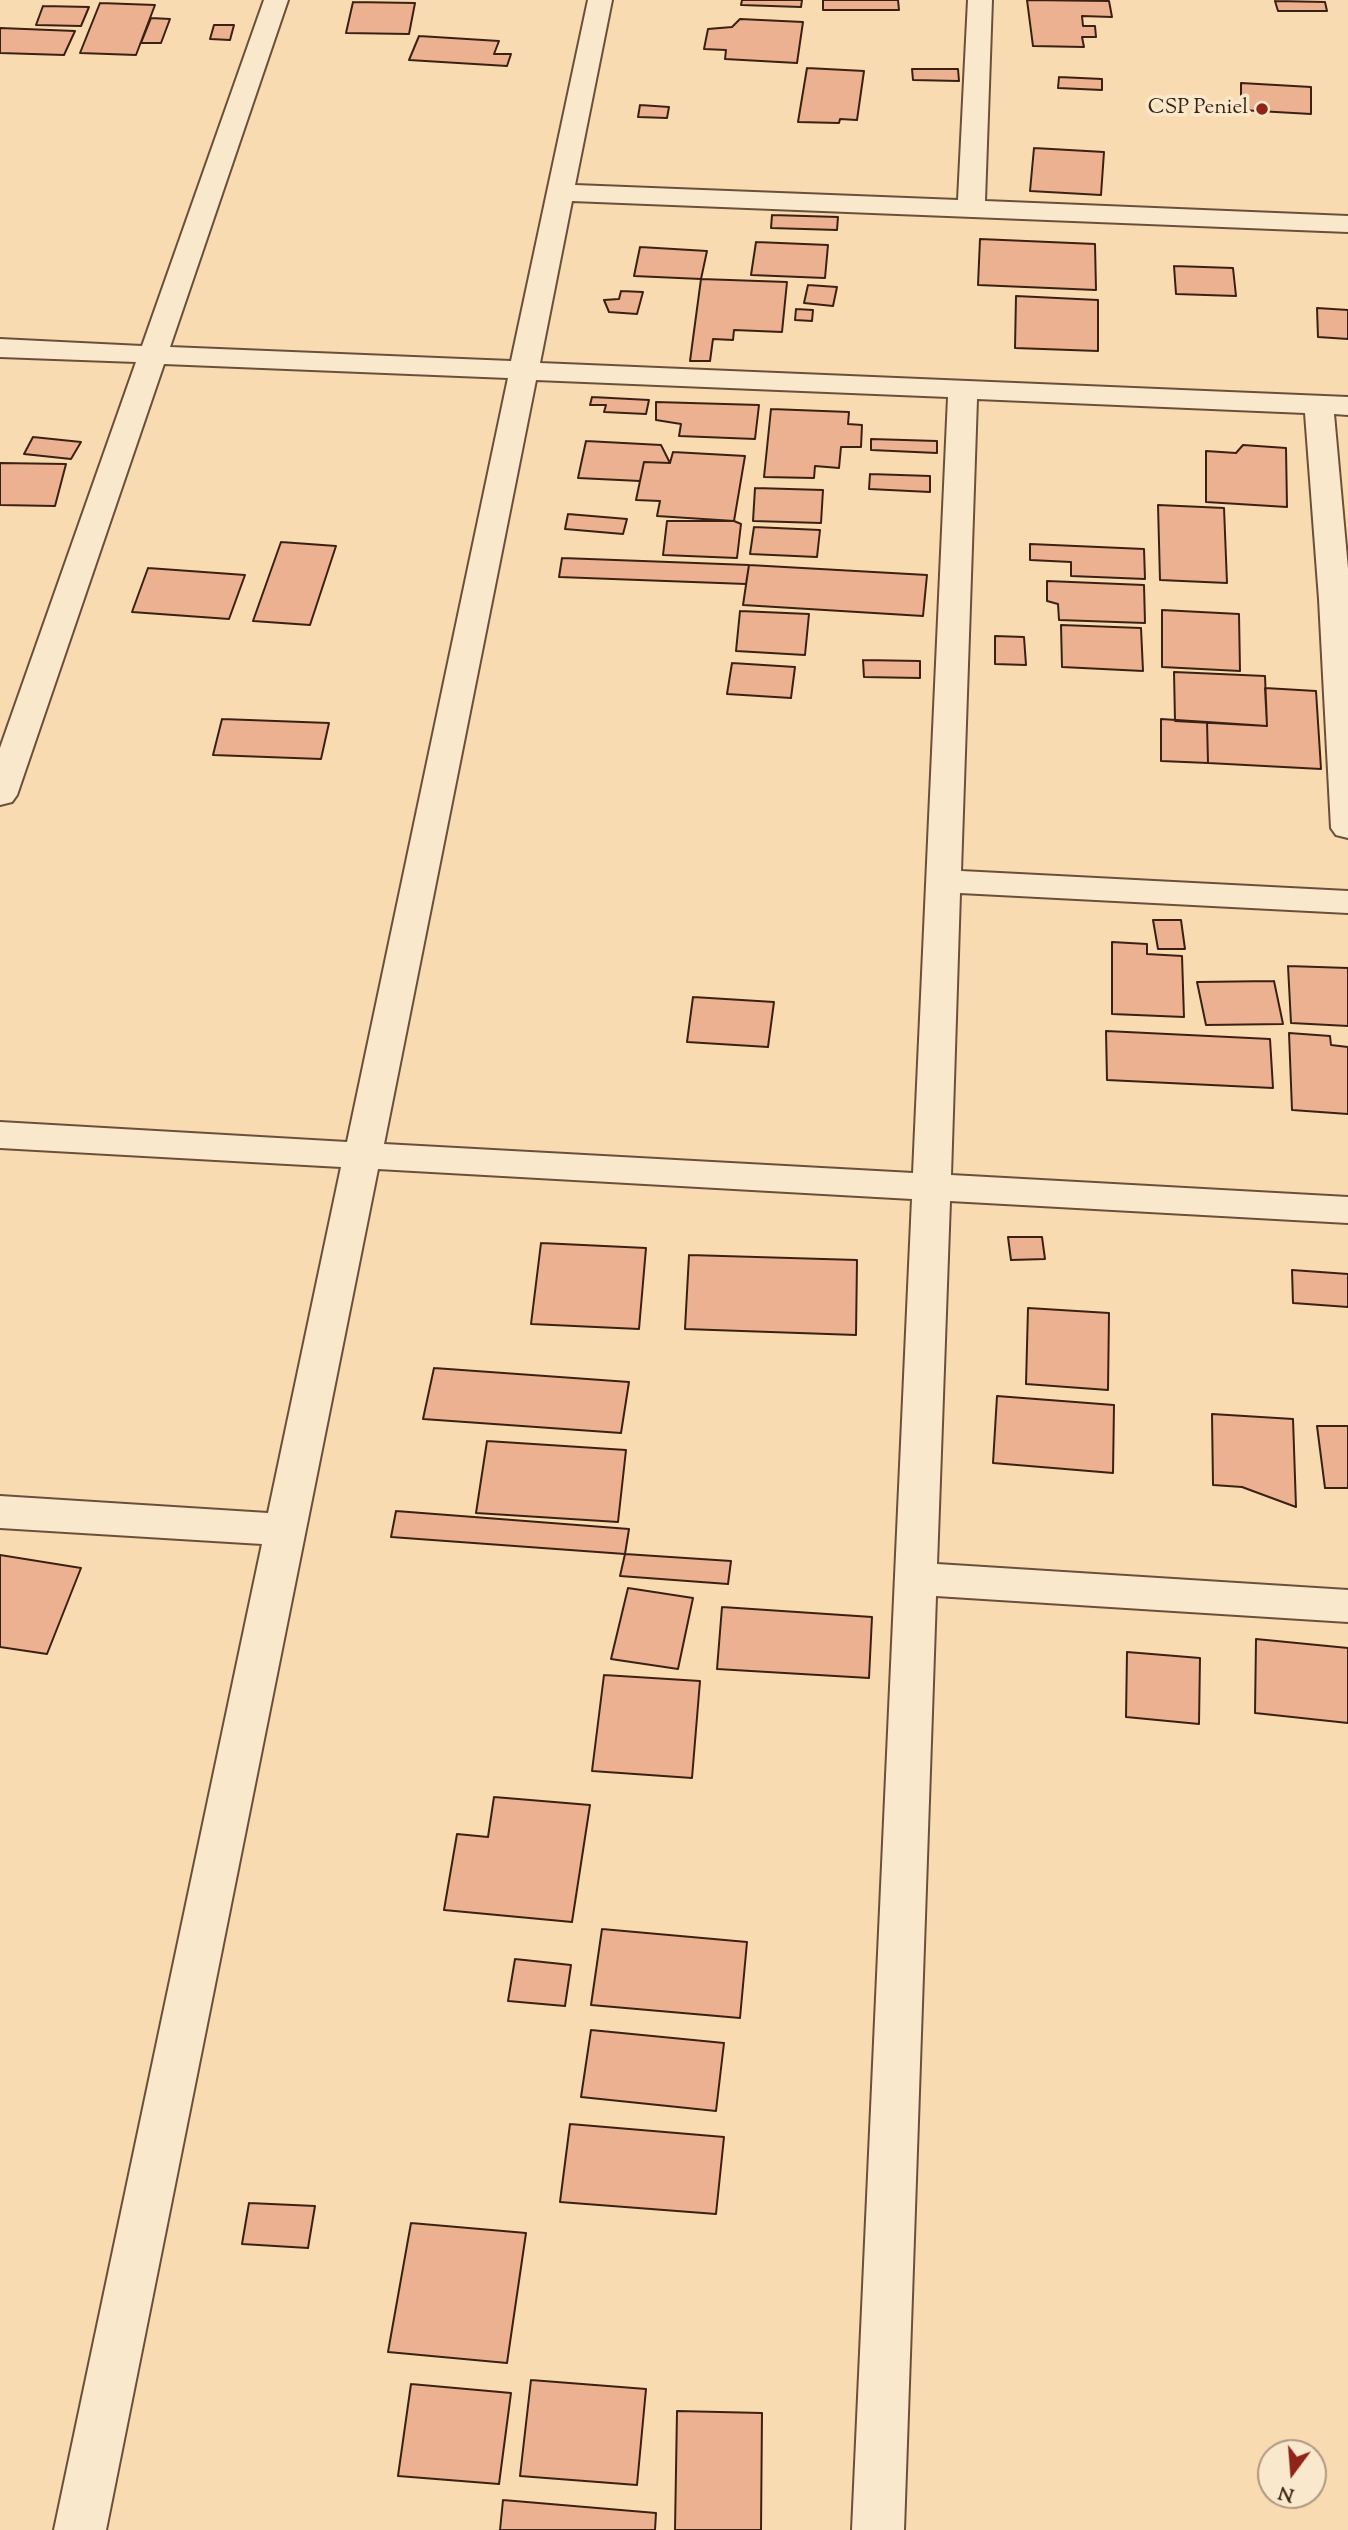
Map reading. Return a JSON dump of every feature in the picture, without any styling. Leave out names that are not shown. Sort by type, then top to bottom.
[{"type":"street","points":[[0,794],[276,0]]},
{"type":"street","points":[[80,2530],[600,0]]},
{"type":"street","points":[[971,208],[980,0]]},
{"type":"street","points":[[560,192],[1348,224]]},
{"type":"street","points":[[0,348],[1334,405],[1348,828]]},
{"type":"street","points":[[878,2530],[963,389]]},
{"type":"street","points":[[943,881],[1348,902]]},
{"type":"street","points":[[0,1135],[1348,1210]]},
{"type":"street","points":[[0,1512],[285,1530]]},
{"type":"street","points":[[916,1579],[1348,1606]]},
{"type":"building","points":[[742,0],[802,0],[801,7],[741,5]]},
{"type":"building","points":[[823,0],[898,0],[899,10],[823,10]]},
{"type":"building","points":[[1027,0],[1109,1],[1112,17],[1082,16],[1083,26],[1095,26],[1096,37],[1082,37],[1084,47],[1033,46]]},
{"type":"building","points":[[1275,1],[1325,2],[1327,11],[1278,11]]},
{"type":"building","points":[[353,2],[415,3],[409,34],[346,33]]},
{"type":"building","points":[[100,3],[155,5],[136,55],[80,53]]},
{"type":"building","points":[[43,6],[89,7],[81,26],[36,25]]},
{"type":"building","points":[[151,18],[170,19],[161,43],[141,43]]},
{"type":"building","points":[[740,19],[803,22],[797,63],[725,59],[726,50],[704,49],[708,29],[732,27]]},
{"type":"building","points":[[214,25],[234,25],[230,40],[210,39]]},
{"type":"building","points":[[0,28],[75,31],[64,55],[0,53]]},
{"type":"building","points":[[419,36],[499,41],[494,54],[511,54],[507,66],[409,60]]},
{"type":"building","points":[[807,68],[864,71],[857,120],[840,119],[839,123],[798,122]]},
{"type":"building","points":[[912,69],[958,69],[959,81],[913,80]]},
{"type":"building","points":[[1059,77],[1102,79],[1102,90],[1058,88]]},
{"type":"building","points":[[1241,83],[1311,87],[1311,114],[1241,110]]},
{"type":"building","points":[[640,105],[669,107],[667,118],[638,117]]},
{"type":"building","points":[[1034,148],[1104,152],[1101,195],[1030,191]]},
{"type":"building","points":[[772,215],[838,217],[837,230],[771,228]]},
{"type":"building","points":[[980,239],[1095,244],[1096,290],[978,285]]},
{"type":"building","points":[[756,242],[828,245],[825,278],[751,275]]},
{"type":"building","points":[[640,247],[707,251],[701,279],[634,276]]},
{"type":"building","points":[[1174,266],[1233,268],[1236,296],[1176,294]]},
{"type":"building","points":[[701,279],[787,282],[782,332],[734,330],[733,340],[713,339],[710,361],[690,361]]},
{"type":"building","points":[[808,285],[837,287],[833,306],[804,303]]},
{"type":"building","points":[[621,291],[643,292],[637,314],[609,312],[604,300],[619,299]]},
{"type":"building","points":[[1016,296],[1098,300],[1098,351],[1015,348]]},
{"type":"building","points":[[1317,308],[1348,310],[1348,339],[1318,337]]},
{"type":"building","points":[[796,309],[813,310],[812,321],[795,320]]},
{"type":"building","points":[[592,397],[649,400],[646,414],[604,412],[606,405],[590,405]]},
{"type":"building","points":[[656,402],[759,405],[755,439],[679,436],[681,424],[656,420]]},
{"type":"building","points":[[771,409],[849,412],[848,424],[862,425],[861,447],[841,447],[839,468],[815,466],[814,478],[764,477]]},
{"type":"building","points":[[33,437],[81,442],[71,459],[24,454]]},
{"type":"building","points":[[871,439],[937,441],[937,453],[871,450]]},
{"type":"building","points":[[586,441],[661,445],[670,463],[644,462],[640,481],[578,478]]},
{"type":"building","points":[[1243,445],[1286,448],[1287,507],[1206,502],[1206,451],[1236,453]]},
{"type":"building","points":[[673,452],[745,456],[734,521],[657,516],[660,501],[636,500],[644,462],[670,463]]},
{"type":"building","points":[[0,463],[66,464],[55,506],[0,505]]},
{"type":"building","points":[[870,474],[930,476],[930,492],[869,489]]},
{"type":"building","points":[[755,488],[823,490],[821,523],[753,521]]},
{"type":"building","points":[[1158,505],[1224,508],[1227,583],[1160,580]]},
{"type":"building","points":[[568,514],[627,519],[623,534],[565,529]]},
{"type":"building","points":[[667,521],[734,521],[741,524],[737,558],[663,555]]},
{"type":"building","points":[[754,527],[820,530],[817,557],[750,554]]},
{"type":"building","points":[[281,542],[336,546],[310,625],[253,621]]},
{"type":"building","points":[[1030,544],[1144,549],[1145,579],[1071,576],[1071,562],[1030,560]]},
{"type":"building","points":[[562,558],[749,565],[746,584],[559,577]]},
{"type":"building","points":[[749,565],[927,575],[923,616],[743,605]]},
{"type":"building","points":[[148,568],[245,575],[229,619],[132,612]]},
{"type":"building","points":[[1047,581],[1144,585],[1145,623],[1059,620],[1058,604],[1047,601]]},
{"type":"building","points":[[1162,610],[1239,614],[1240,671],[1162,667]]},
{"type":"building","points":[[740,611],[809,614],[805,655],[736,651]]},
{"type":"building","points":[[1061,625],[1141,628],[1143,671],[1062,667]]},
{"type":"building","points":[[995,636],[1024,637],[1026,665],[995,664]]},
{"type":"building","points":[[863,660],[920,661],[920,678],[864,677]]},
{"type":"building","points":[[732,663],[795,667],[791,698],[727,694]]},
{"type":"building","points":[[1174,672],[1265,676],[1267,726],[1175,721]]},
{"type":"building","points":[[1265,688],[1316,691],[1321,769],[1208,763],[1207,722],[1267,726]]},
{"type":"building","points":[[222,719],[329,723],[321,759],[213,755]]},
{"type":"building","points":[[1161,719],[1207,722],[1208,763],[1161,761]]},
{"type":"building","points":[[1153,920],[1181,920],[1185,949],[1158,949]]},
{"type":"building","points":[[1112,942],[1147,944],[1147,954],[1182,956],[1184,1017],[1112,1014]]},
{"type":"building","points":[[1288,966],[1348,968],[1348,1026],[1291,1023]]},
{"type":"building","points":[[1274,981],[1283,1024],[1206,1025],[1197,982]]},
{"type":"building","points":[[693,997],[774,1002],[768,1047],[687,1042]]},
{"type":"building","points":[[1106,1031],[1270,1039],[1273,1088],[1107,1080]]},
{"type":"building","points":[[1289,1033],[1330,1036],[1331,1045],[1348,1047],[1348,1114],[1292,1110]]},
{"type":"building","points":[[1008,1237],[1042,1237],[1045,1259],[1011,1260]]},
{"type":"building","points":[[541,1243],[646,1248],[639,1329],[531,1324]]},
{"type":"building","points":[[689,1255],[857,1260],[856,1335],[685,1329]]},
{"type":"building","points":[[1292,1270],[1348,1274],[1348,1307],[1293,1303]]},
{"type":"building","points":[[1028,1308],[1109,1313],[1108,1390],[1026,1384]]},
{"type":"building","points":[[434,1368],[629,1382],[621,1433],[423,1419]]},
{"type":"building","points":[[997,1396],[1114,1405],[1113,1473],[993,1463]]},
{"type":"building","points":[[1212,1414],[1293,1419],[1296,1507],[1242,1487],[1213,1485]]},
{"type":"building","points":[[1317,1426],[1348,1426],[1348,1488],[1325,1488]]},
{"type":"building","points":[[487,1441],[626,1450],[618,1522],[476,1513]]},
{"type":"building","points":[[396,1511],[629,1529],[625,1554],[391,1537]]},
{"type":"building","points":[[625,1554],[731,1561],[728,1584],[620,1576]]},
{"type":"building","points":[[0,1555],[81,1568],[47,1654],[0,1647]]},
{"type":"building","points":[[628,1588],[693,1598],[678,1669],[611,1659]]},
{"type":"building","points":[[722,1607],[872,1617],[869,1678],[717,1669]]},
{"type":"building","points":[[1256,1639],[1348,1648],[1348,1723],[1255,1713]]},
{"type":"building","points":[[1127,1652],[1200,1658],[1199,1724],[1126,1717]]},
{"type":"building","points":[[604,1675],[700,1681],[692,1778],[592,1771]]},
{"type":"building","points":[[494,1797],[590,1805],[572,1922],[444,1910],[457,1834],[488,1837]]},
{"type":"building","points":[[602,1929],[747,1942],[740,2018],[591,2005]]},
{"type":"building","points":[[515,1959],[571,1965],[565,2006],[508,2001]]},
{"type":"building","points":[[591,2030],[724,2043],[716,2111],[581,2097]]},
{"type":"building","points":[[570,2124],[724,2137],[716,2214],[560,2202]]},
{"type":"building","points":[[249,2203],[315,2206],[308,2248],[242,2244]]},
{"type":"building","points":[[411,2223],[526,2233],[507,2363],[388,2352]]},
{"type":"building","points":[[531,2380],[646,2389],[637,2485],[520,2476]]},
{"type":"building","points":[[411,2384],[511,2393],[499,2484],[398,2476]]},
{"type":"building","points":[[677,2411],[762,2413],[761,2530],[675,2530]]},
{"type":"building","points":[[503,2500],[656,2513],[655,2530],[500,2530]]},
{"type":"place","name":"CSP Peniel","points":[[1262,109]]}]
